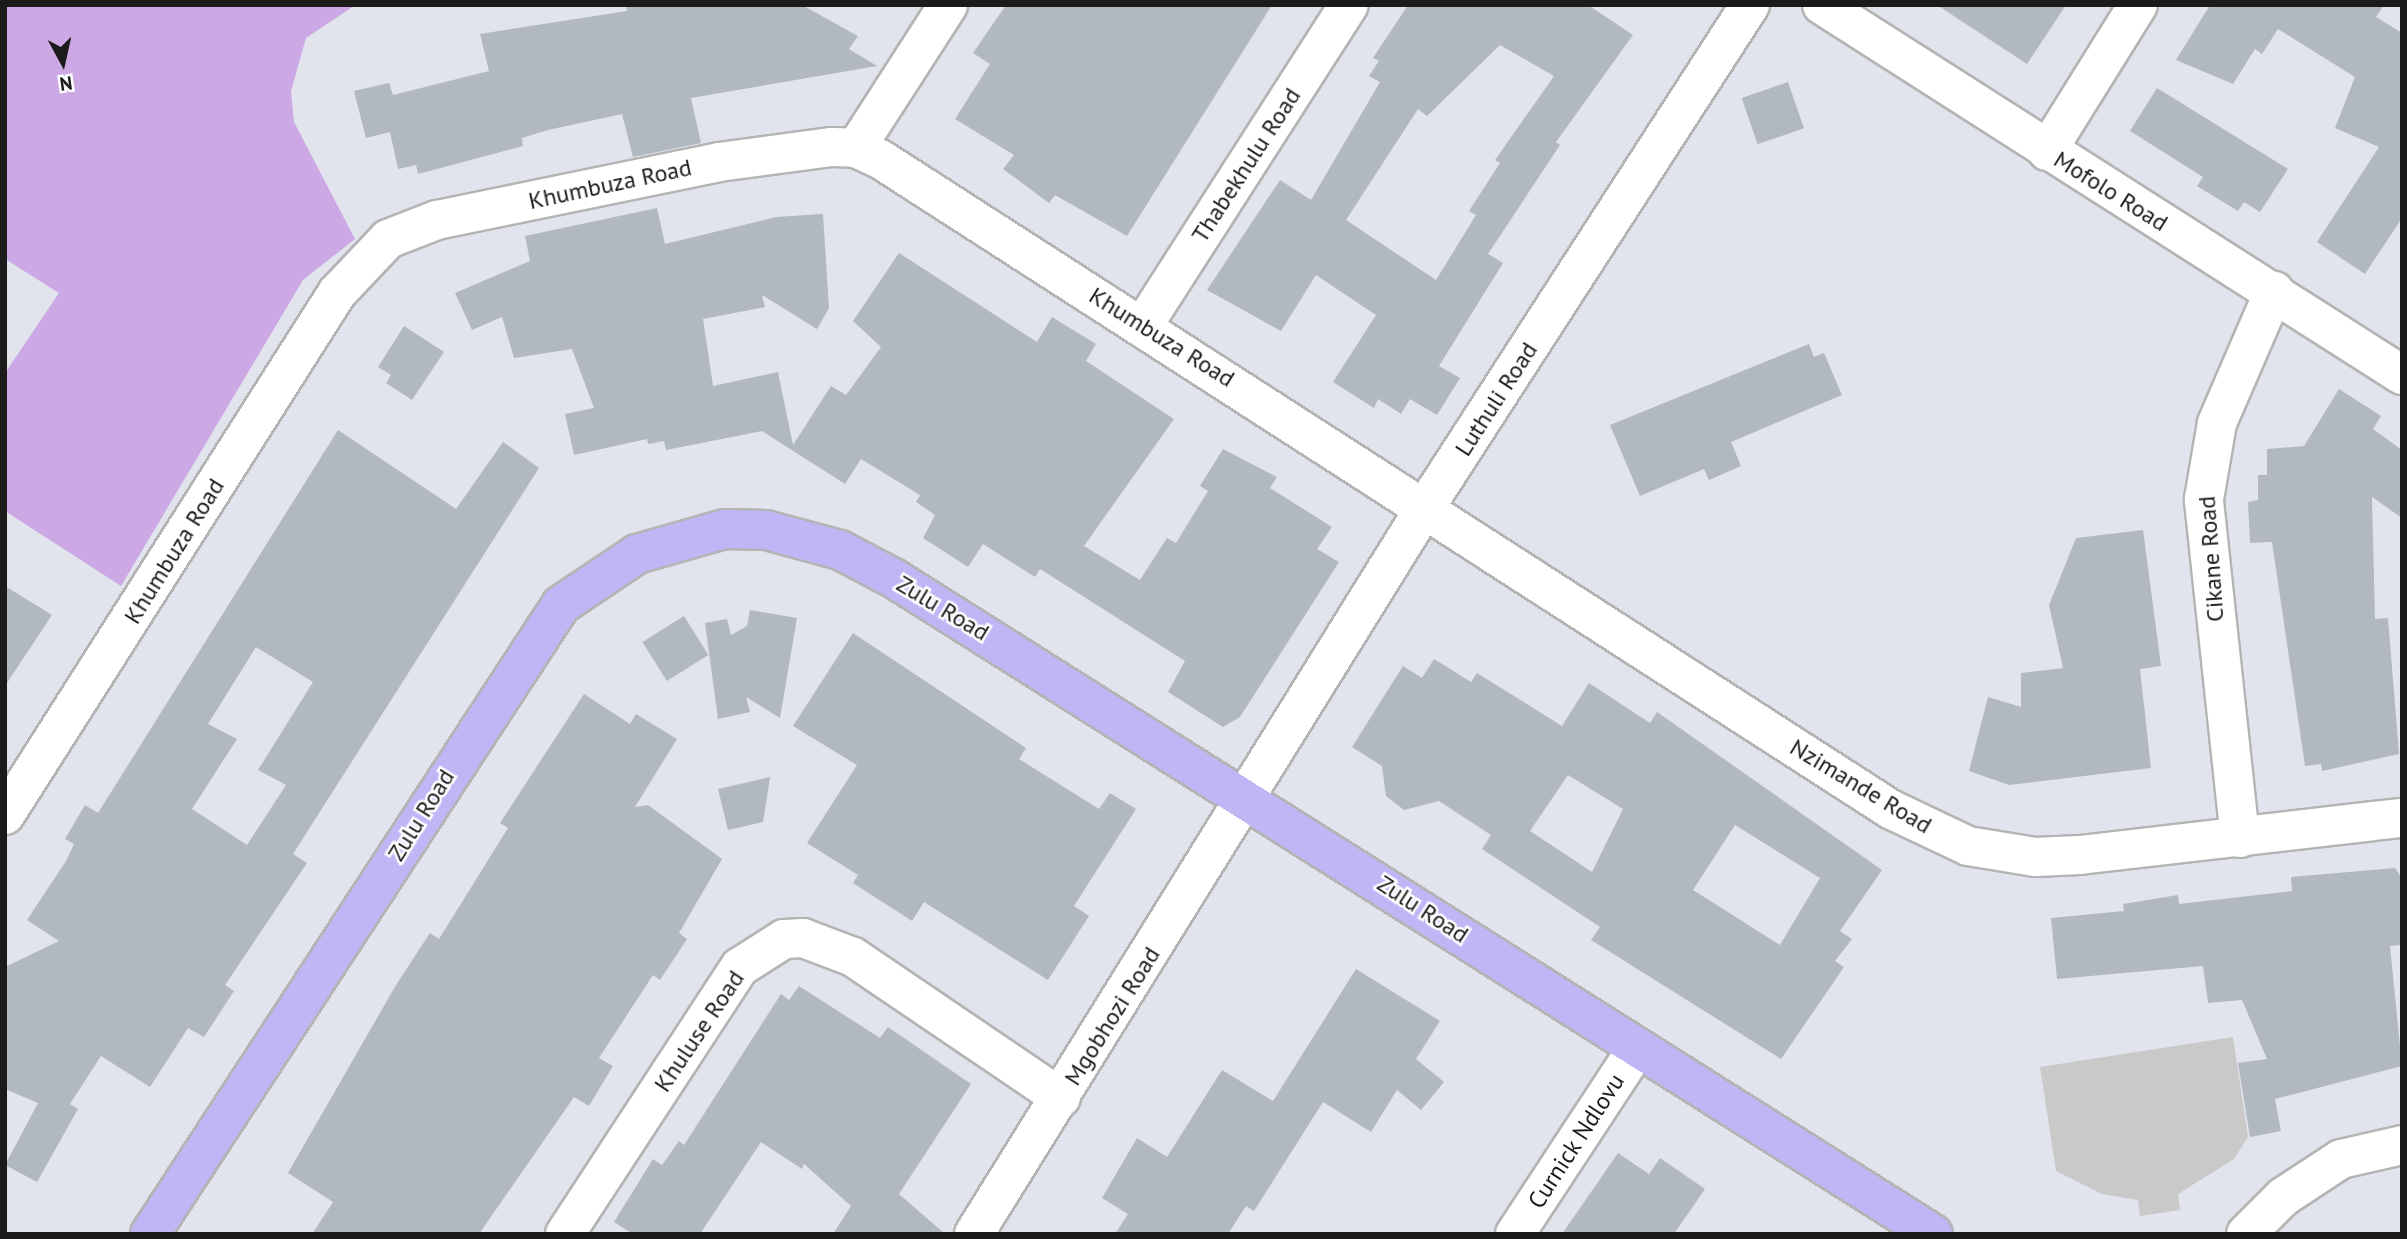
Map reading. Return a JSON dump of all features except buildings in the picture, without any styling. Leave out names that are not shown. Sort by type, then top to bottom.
[{"type":"street","points":[[856,148],[948,5]]},
{"type":"street","name":"Thabekhulu Road","points":[[1144,324],[1349,5]]},
{"type":"street","name":"Luthuli Road","points":[[1249,797],[1426,506],[1750,5]]},
{"type":"street","name":"Mofolo Road","points":[[1822,5],[2402,375]]},
{"type":"street","points":[[2047,151],[2138,5]]},
{"type":"street","name":"Khumbuza Road","points":[[5,815],[337,293],[388,239],[437,220],[719,162],[856,148],[1144,324],[1426,506]]},
{"type":"street","name":"Cikane Road","points":[[2240,838],[2204,499],[2217,423],[2274,291]]},
{"type":"street","name":"Nzimande Road","points":[[1426,506],[1890,809],[1968,846],[2035,857],[2240,838],[2402,818]]},
{"type":"street","name":"Zulu Road","points":[[150,1234],[512,673],[561,605],[637,554],[726,529],[766,530],[840,550],[1249,797],[1637,1048],[1933,1234]]},
{"type":"street","name":"Mgobhozi Road","points":[[974,1234],[1249,797]]},
{"type":"street","name":"Khuluse Road","points":[[565,1234],[740,967],[784,939],[803,938],[853,957],[1061,1098]]},
{"type":"street","name":"Curnick Ndlovu","points":[[1515,1234],[1637,1048]]},
{"type":"street","points":[[2246,1234],[2283,1197],[2330,1166],[2402,1145]]},
{"type":"shaded area","points":[[5,5],[368,5],[354,6],[306,38],[291,91],[294,122],[355,239],[303,280],[121,586],[5,511],[5,373],[59,293],[5,259]]},
{"type":"shaded area","points":[[2233,1037],[2248,1137],[2234,1159],[2178,1194],[2180,1210],[2140,1216],[2138,1200],[2102,1194],[2056,1171],[2040,1067]]}]
